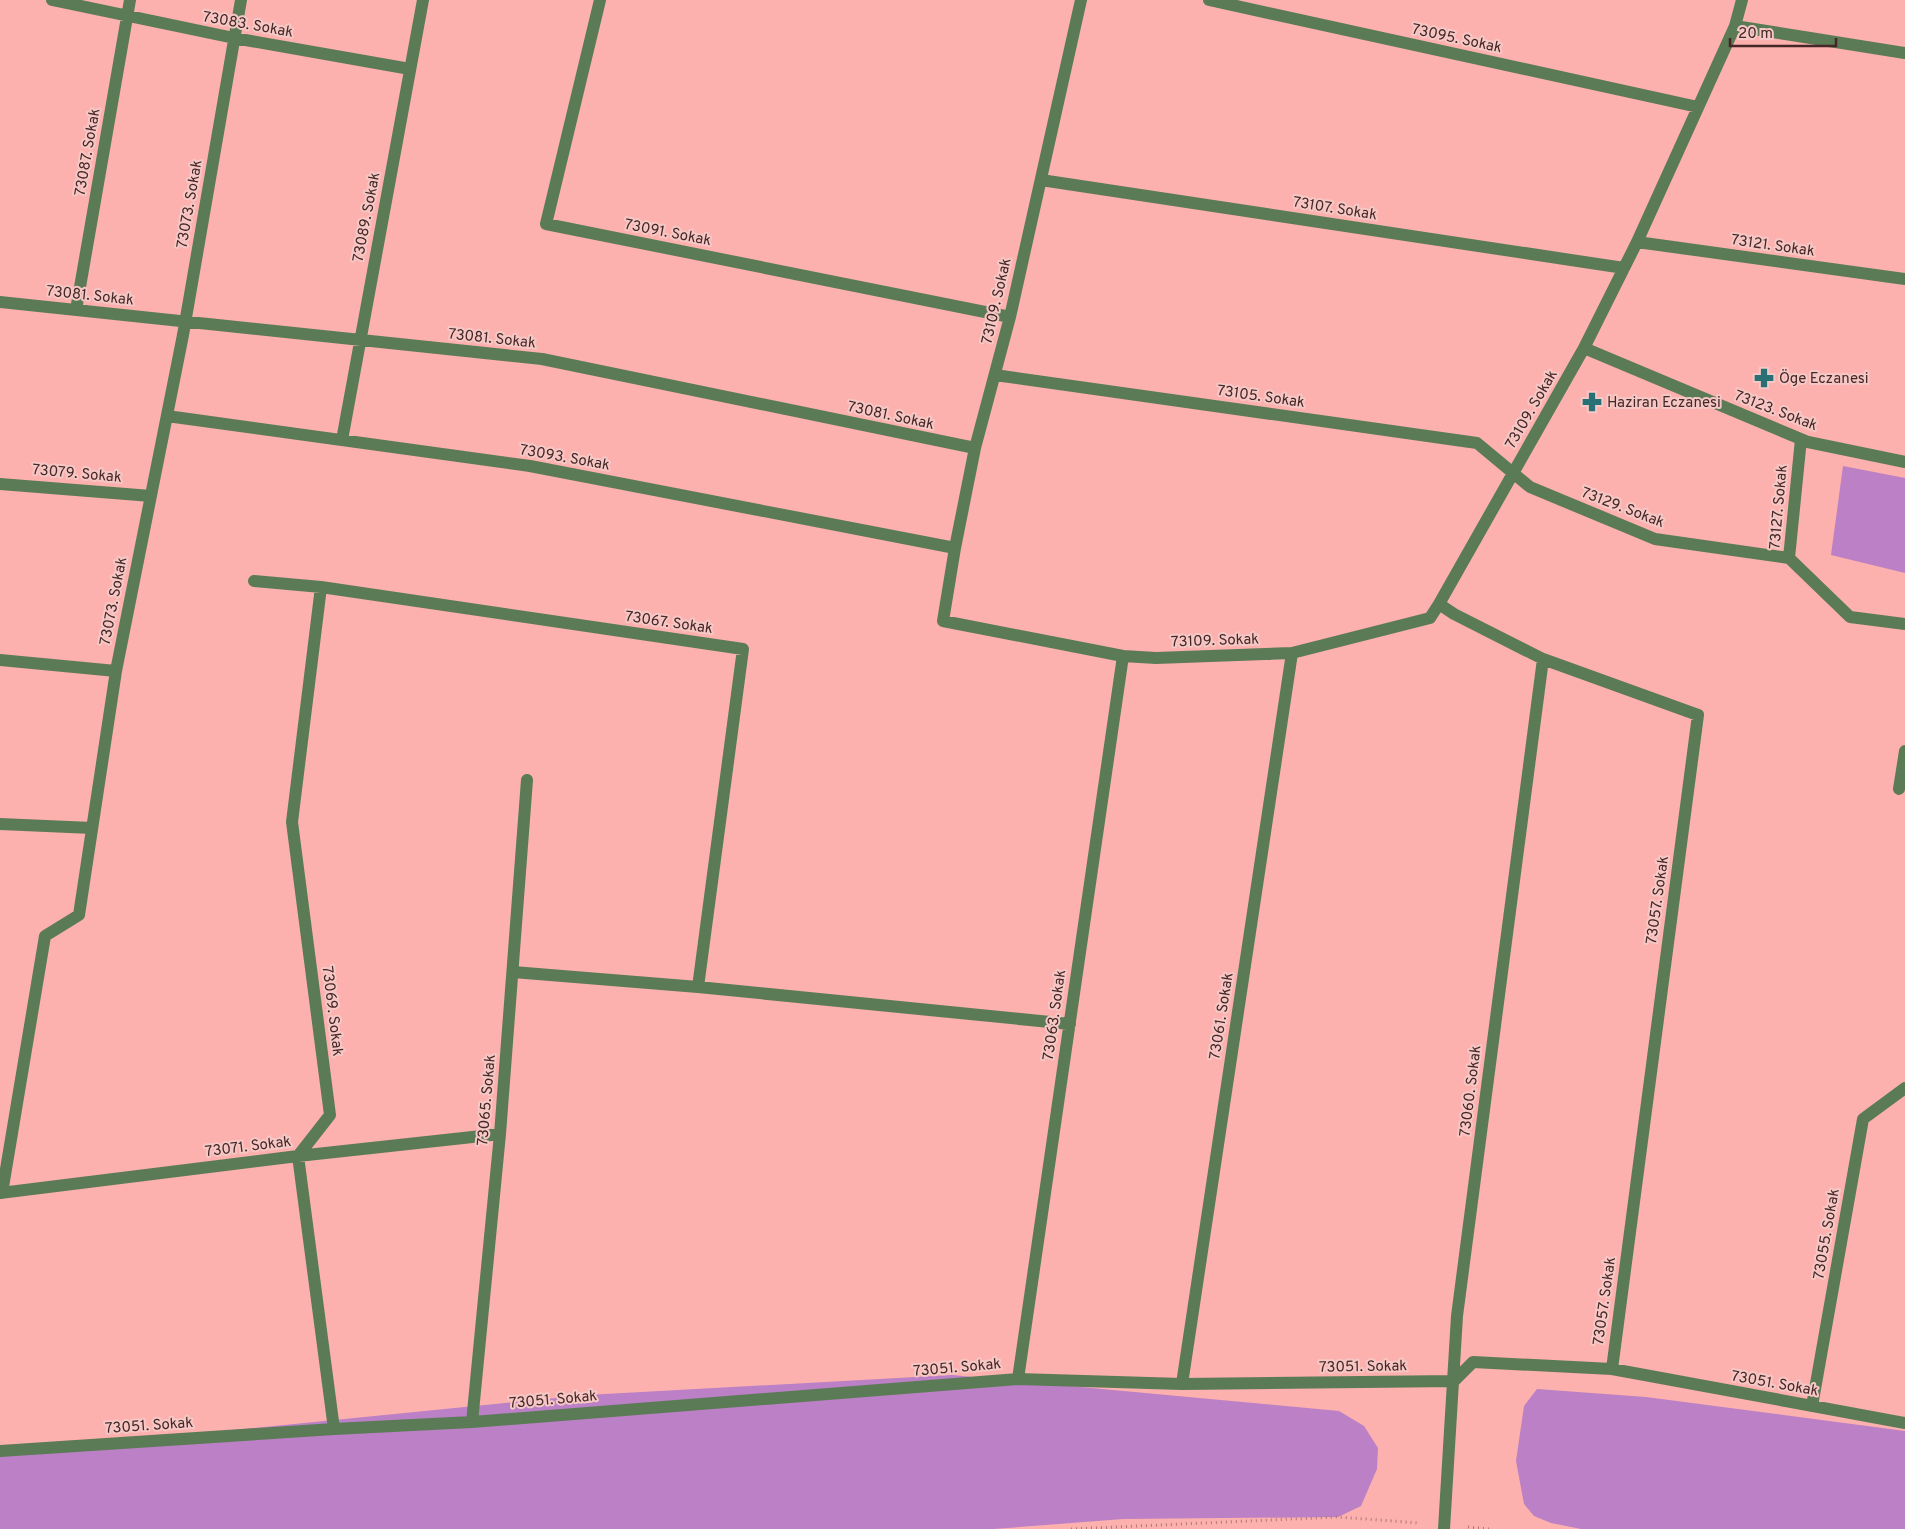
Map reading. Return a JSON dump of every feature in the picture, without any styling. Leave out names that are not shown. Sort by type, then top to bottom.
[{"type":"street","name":"73083. Sokak","points":[[52,0],[234,38],[410,69]]},
{"type":"street","name":"73087. Sokak","points":[[76,310],[130,0]]},
{"type":"street","name":"73073. Sokak","points":[[1,1193],[45,936],[79,915],[116,671],[185,322],[241,0]]},
{"type":"street","name":"73089. Sokak","points":[[342,440],[423,0]]},
{"type":"street","name":"73091. Sokak","points":[[600,0],[546,224],[1010,317]]},
{"type":"street","name":"73109. Sokak","points":[[1081,0],[1010,317],[975,448],[943,621],[1123,656],[1156,658],[1292,653],[1430,618],[1584,348],[1637,242],[1735,26],[1742,0]]},
{"type":"street","name":"73095. Sokak","points":[[1209,0],[1698,107]]},
{"type":"street","points":[[1735,26],[1905,53]]},
{"type":"street","name":"73107. Sokak","points":[[1041,180],[1624,268]]},
{"type":"street","name":"73121. Sokak","points":[[1637,242],[1905,279]]},
{"type":"street","name":"73081. Sokak","points":[[0,302],[542,359],[975,448]]},
{"type":"street","name":"73123. Sokak","points":[[1584,348],[1808,442],[1905,462]]},
{"type":"street","name":"73105. Sokak","points":[[994,374],[1477,443],[1513,472]]},
{"type":"street","name":"73093. Sokak","points":[[167,416],[530,466],[955,548]]},
{"type":"street","name":"73127. Sokak","points":[[1801,438],[1789,558],[1850,618],[1905,624]]},
{"type":"street","name":"73129. Sokak","points":[[1513,472],[1530,487],[1655,539],[1789,558]]},
{"type":"street","name":"73079. Sokak","points":[[0,484],[151,496]]},
{"type":"street","name":"73067. Sokak","points":[[254,581],[321,587],[743,649],[698,986]]},
{"type":"street","name":"73069. Sokak","points":[[298,1156],[330,1115],[292,822],[321,587]]},
{"type":"street","name":"73057. Sokak","points":[[1439,604],[1454,614],[1543,659],[1698,715],[1612,1369]]},
{"type":"street","name":"73061. Sokak","points":[[1182,1384],[1292,653]]},
{"type":"street","name":"73063. Sokak","points":[[1018,1379],[1123,656]]},
{"type":"street","name":"73060. Sokak","points":[[1444,1527],[1457,1316],[1543,659]]},
{"type":"street","points":[[0,660],[116,671]]},
{"type":"street","points":[[1899,789],[1905,751]]},
{"type":"street","name":"73065. Sokak","points":[[472,1422],[500,1134],[527,780]]},
{"type":"street","points":[[0,824],[92,828]]},
{"type":"street","points":[[513,972],[698,986],[1070,1024]]},
{"type":"street","name":"73055. Sokak","points":[[1812,1406],[1863,1119],[1905,1088]]},
{"type":"street","name":"73071. Sokak","points":[[1,1193],[298,1156],[500,1134]]},
{"type":"street","points":[[298,1156],[334,1429]]},
{"type":"street","name":"73051. Sokak","points":[[0,1451],[472,1422],[1018,1379],[1182,1384],[1454,1381],[1473,1362],[1612,1369],[1905,1423]]},
{"type":"path","points":[[1071,1529],[1338,1517],[1444,1527],[1489,1529]]},
{"type":"shaded area","points":[[1843,466],[1905,478],[1905,573],[1831,555]]},
{"type":"shaded area","points":[[952,1375],[1339,1411],[1364,1426],[1378,1448],[1377,1469],[1361,1506],[1338,1517],[1123,1519],[994,1529],[0,1529],[0,1453],[587,1395]]},
{"type":"shaded area","points":[[1537,1389],[1646,1397],[1905,1431],[1905,1529],[1581,1529],[1551,1523],[1534,1516],[1524,1504],[1516,1461],[1524,1406]]},
{"type":"place","name":"Öge Eczanesi","points":[[1764,378]]},
{"type":"place","name":"Haziran Eczanesi","points":[[1592,402]]}]
